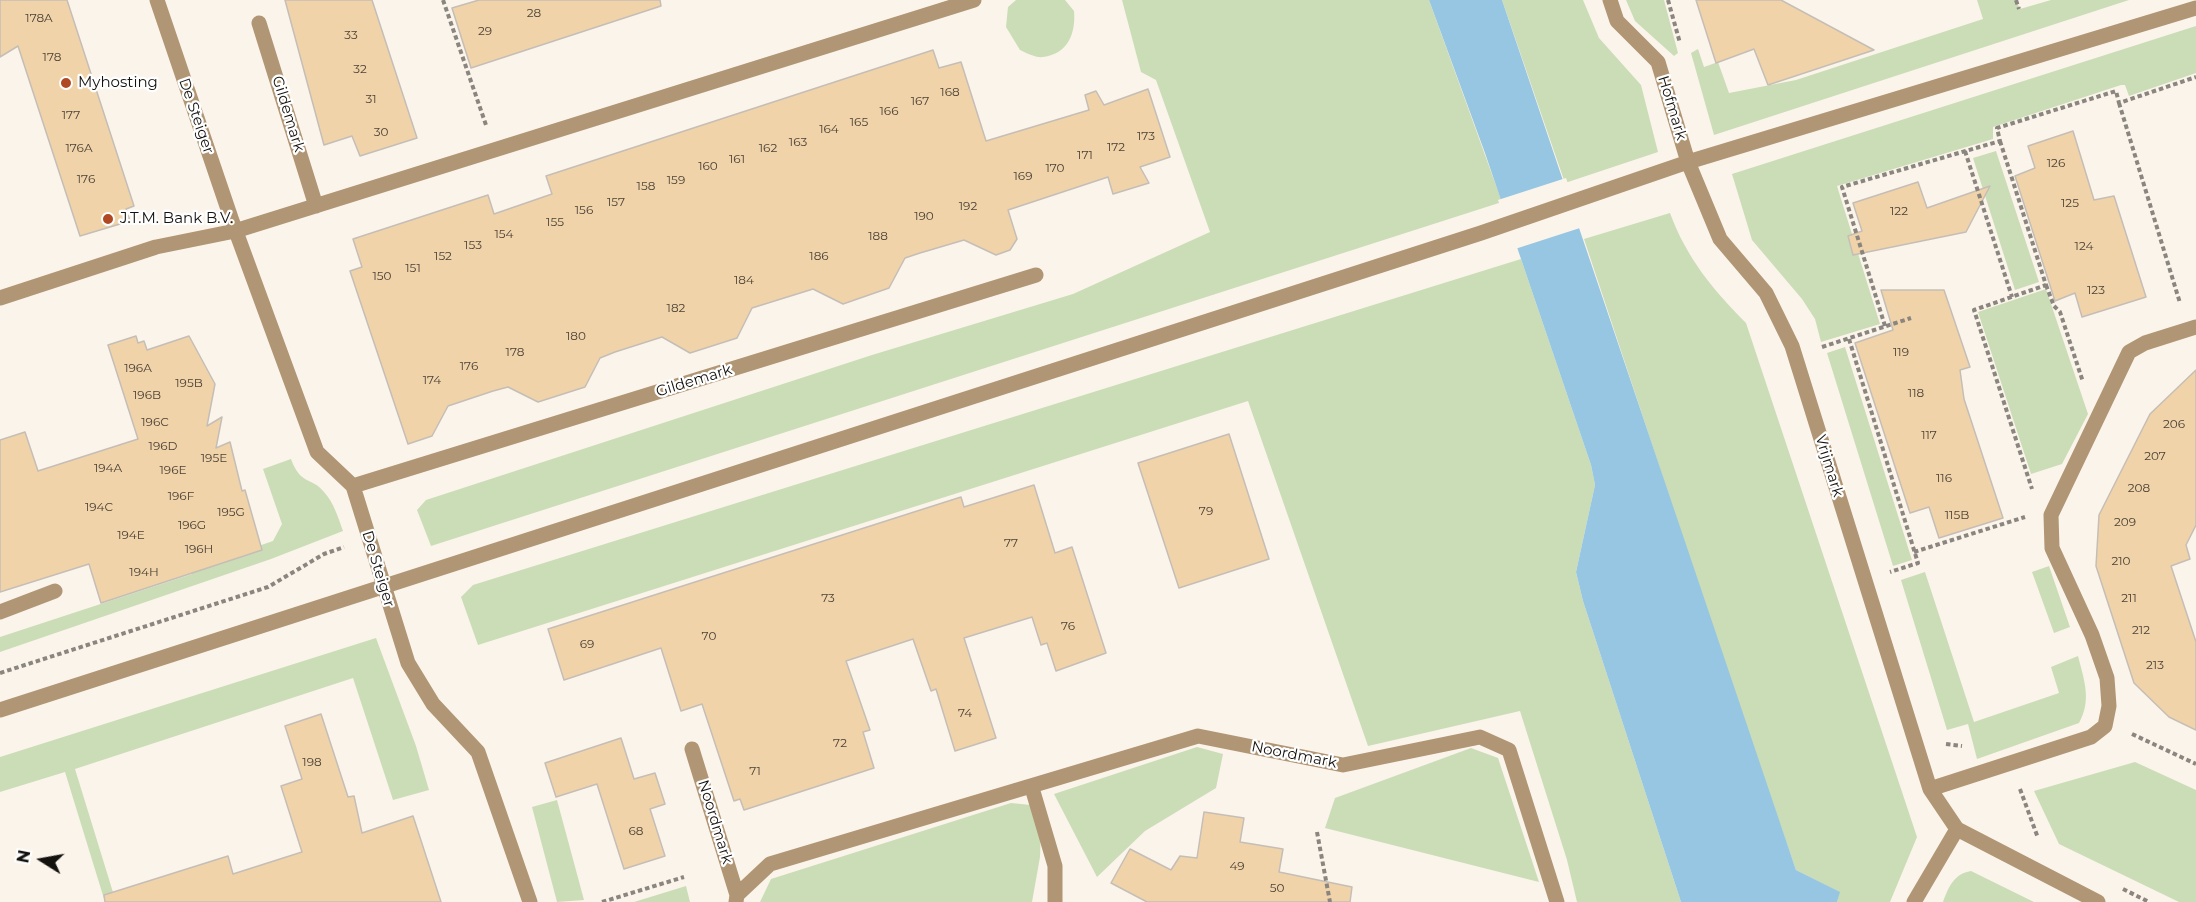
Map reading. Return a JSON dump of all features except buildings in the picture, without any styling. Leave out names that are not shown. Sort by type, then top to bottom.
[{"type":"street","name":"De Steiger","points":[[157,0],[236,231],[317,453],[353,486],[367,538],[408,663],[433,704],[478,752],[530,902]]},
{"type":"street","points":[[0,298],[156,247],[236,231],[494,148],[974,0]]},
{"type":"street","name":"Hofmark","points":[[1610,0],[1617,21],[1658,62],[1688,162]]},
{"type":"street","points":[[0,710],[1481,233],[1688,162],[2196,8]]},
{"type":"street","name":"Gildemark","points":[[259,23],[316,206]]},
{"type":"street","name":"Vrijmark","points":[[1688,162],[1720,239],[1766,293],[1792,346],[1930,789],[1957,829],[2098,902]]},
{"type":"street","name":"Gildemark","points":[[353,486],[1036,275]]},
{"type":"street","points":[[1930,789],[2091,737],[2105,726],[2109,706],[2107,678],[2092,635],[2052,548],[2045,514],[2096,420],[2129,352],[2145,343],[2192,328]]},
{"type":"street","points":[[0,612],[55,591]]},
{"type":"street","name":"Noordmark","points":[[692,749],[736,898],[770,864],[1032,788],[1198,736],[1343,765],[1480,737],[1509,750],[1557,902]]},
{"type":"street","points":[[1032,788],[1055,866],[1055,902]]},
{"type":"street","points":[[1914,902],[1957,829]]},
{"type":"path","points":[[443,0],[494,148]]},
{"type":"path","points":[[2016,0],[2019,9]]},
{"type":"path","points":[[2119,103],[2196,77]]},
{"type":"path","points":[[2096,420],[2060,312],[2054,306],[2046,285],[1997,128],[2116,91],[2192,328]]},
{"type":"path","points":[[1885,327],[1842,187],[2000,141]]},
{"type":"path","points":[[1965,151],[2012,297]]},
{"type":"path","points":[[1914,552],[2045,514],[1974,310],[2046,285]]},
{"type":"path","points":[[1816,349],[1911,318]]},
{"type":"path","points":[[1849,339],[1917,563],[1886,573]]},
{"type":"path","points":[[0,673],[268,587],[324,554],[367,538]]},
{"type":"path","points":[[2105,726],[2144,738],[2196,764]]},
{"type":"path","points":[[1317,832],[1330,902]]},
{"type":"path","points":[[602,902],[684,877]]},
{"type":"green space","points":[[1016,0],[1065,0],[1074,11],[1074,27],[1069,41],[1059,52],[1043,57],[1020,50],[1006,27],[1008,7]]},
{"type":"green space","points":[[1122,0],[1429,0],[1502,202],[431,546],[417,510],[426,500],[872,355],[1073,294],[1210,232],[1156,80],[1141,72]]},
{"type":"green space","points":[[1502,0],[1583,0],[1599,38],[1641,85],[1658,152],[1565,183]]},
{"type":"green space","points":[[1626,0],[1664,0],[1678,53],[1674,56],[1635,21]]},
{"type":"green space","points":[[1977,0],[2016,0],[2020,9],[2051,0],[2129,0],[1714,135],[1691,53],[1698,49],[1704,67],[1718,62],[1729,93],[1796,80],[1983,19]]},
{"type":"green space","points":[[2196,26],[2196,73],[2129,96],[2125,85],[2121,85],[1993,127],[1993,139],[1837,186],[1880,324],[1821,342],[1815,319],[1802,299],[1752,240],[1732,174]]},
{"type":"green space","points":[[1996,151],[2039,282],[2015,290],[1973,158]]},
{"type":"green space","points":[[1670,213],[1692,258],[1722,298],[1746,323],[1917,837],[1890,902],[1837,902],[1839,892],[1796,870],[1732,686],[1584,239]]},
{"type":"green space","points":[[1521,259],[1591,465],[1595,485],[1576,572],[1583,601],[1681,902],[1577,902],[1567,860],[1520,711],[1368,746],[1248,401],[478,645],[461,597],[473,585]]},
{"type":"green space","points":[[2046,289],[2088,414],[2062,464],[2031,474],[1978,312]]},
{"type":"green space","points":[[1845,347],[1912,560],[1893,566],[1827,353]]},
{"type":"green space","points":[[291,459],[302,477],[319,487],[327,496],[343,531],[271,559],[0,652],[0,637],[192,574],[191,569],[273,541],[282,524],[263,469]]},
{"type":"green space","points":[[2049,566],[2070,627],[2054,633],[2032,572]]},
{"type":"green space","points":[[1925,572],[1974,722],[2059,693],[2051,667],[2078,656],[2086,698],[2079,723],[1977,759],[1968,724],[1947,730],[1901,580]]},
{"type":"green space","points":[[376,638],[416,746],[429,790],[393,800],[353,678],[75,769],[116,902],[105,902],[65,772],[0,792],[0,757]]},
{"type":"green space","points":[[1197,747],[1223,754],[1216,788],[1145,831],[1097,877],[1054,794]]},
{"type":"green space","points":[[1471,748],[1498,758],[1539,882],[1325,828],[1335,798]]},
{"type":"green space","points":[[2135,762],[2196,790],[2196,902],[2179,902],[2059,844],[2034,791]]},
{"type":"green space","points":[[557,800],[584,900],[557,902],[532,807]]},
{"type":"green space","points":[[1011,803],[1031,805],[1041,827],[1040,857],[1032,902],[760,902],[771,879]]},
{"type":"green space","points":[[1971,871],[2034,902],[1943,902],[1956,878]]},
{"type":"green space","points":[[686,886],[690,902],[634,902]]},
{"type":"water","points":[[1429,0],[1502,0],[1796,870],[1840,892],[1837,902],[1681,902],[1583,601],[1576,572],[1595,485],[1591,465],[1485,153]]},
{"type":"pier","points":[[1566,178],[1583,227],[1515,249],[1498,200]]},
{"type":"place","name":"Myhosting","points":[[66,83]]},
{"type":"place","name":"J.T.M. Bank B.V.","points":[[108,219]]}]
